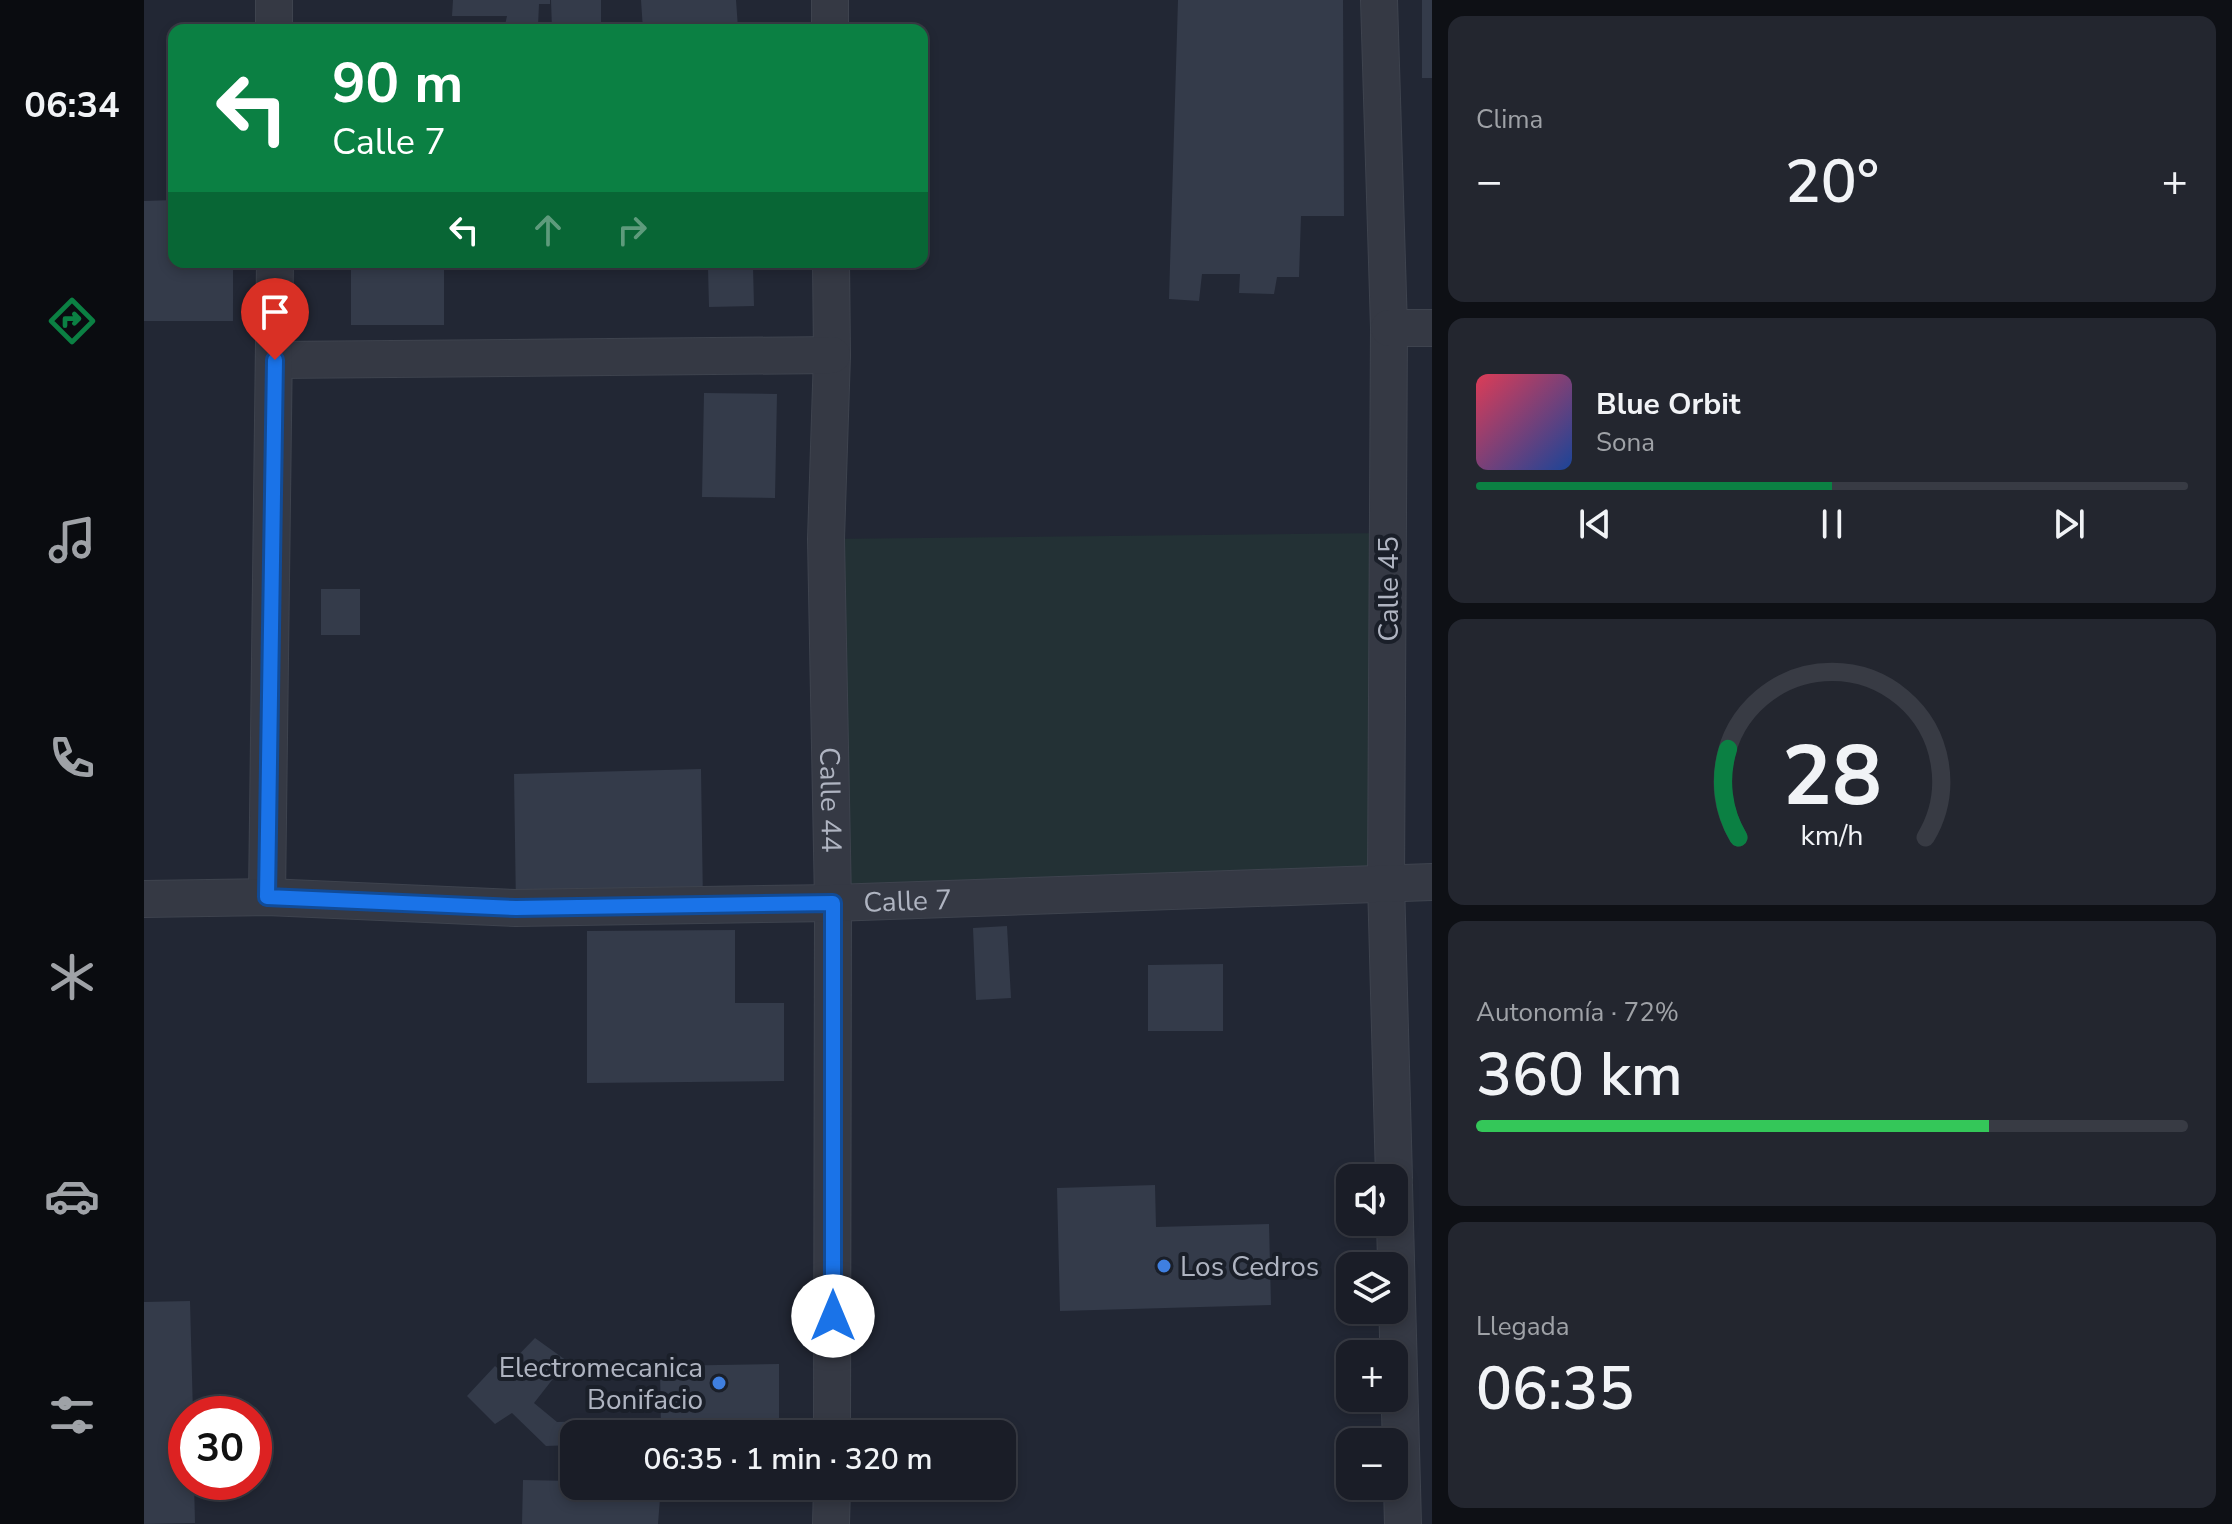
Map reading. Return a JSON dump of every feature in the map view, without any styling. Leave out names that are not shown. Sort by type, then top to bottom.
[{"type":"street","points":[[274,0],[274,24]]},
{"type":"street","points":[[830,0],[830,24]]},
{"type":"street","name":"Calle 45","points":[[1379,0],[1389,328],[1386,882],[1394,1164]]},
{"type":"street","points":[[267,897],[275,268]]},
{"type":"street","name":"Calle 44","points":[[831,268],[832,355],[826,539],[833,903],[832,1420]]},
{"type":"street","points":[[1389,328],[1432,328]]},
{"type":"street","points":[[275,360],[832,355]]},
{"type":"street","name":"Calle 7","points":[[144,899],[267,897],[516,908],[833,903],[1432,882]]},
{"type":"street","points":[[1395,1236],[1403,1524]]},
{"type":"street","points":[[831,1524],[832,1500]]},
{"type":"shaded area","points":[[1388,533],[1386,882],[833,903],[826,539]]},
{"type":"building","points":[[453,0],[550,0],[550,4],[539,4],[538,24],[505,24],[507,16],[452,16]]},
{"type":"building","points":[[551,0],[601,0],[601,24],[552,24]]},
{"type":"building","points":[[641,0],[736,0],[738,24],[643,24]]},
{"type":"building","points":[[1178,0],[1343,0],[1344,216],[1301,216],[1299,277],[1277,277],[1274,294],[1239,293],[1240,274],[1202,274],[1199,301],[1169,299]]},
{"type":"building","points":[[1422,0],[1432,0],[1432,78],[1422,78]]},
{"type":"building","points":[[168,200],[168,268],[233,268],[233,321],[144,321],[144,201]]},
{"type":"building","points":[[351,268],[444,268],[444,325],[351,325]]},
{"type":"building","points":[[708,268],[753,268],[754,306],[709,307]]},
{"type":"building","points":[[704,393],[777,394],[775,498],[702,497]]},
{"type":"building","points":[[321,589],[360,589],[360,635],[321,635]]},
{"type":"building","points":[[701,769],[703,904],[516,908],[514,774]]},
{"type":"building","points":[[1007,926],[1011,998],[976,1000],[973,928]]},
{"type":"building","points":[[735,930],[735,1003],[784,1003],[784,1081],[587,1083],[587,931]]},
{"type":"building","points":[[1223,964],[1223,1031],[1148,1031],[1148,965]]},
{"type":"building","name":"Los Cedros","points":[[1155,1185],[1156,1227],[1269,1224],[1271,1305],[1060,1311],[1057,1188]]},
{"type":"building","points":[[190,1301],[193,1396],[168,1396],[168,1500],[194,1500],[195,1523],[144,1524],[144,1302]]},
{"type":"building","points":[[535,1338],[567,1361],[534,1403],[560,1422],[560,1446],[546,1446],[512,1413],[495,1424],[467,1396],[495,1366],[502,1372]]},
{"type":"building","name":"Electromecanica Bonifacio","points":[[779,1364],[779,1420],[661,1420],[660,1366]]},
{"type":"building","points":[[523,1480],[560,1481],[560,1500],[660,1500],[658,1524],[522,1524]]},
{"type":"place","name":"Los Cedros","points":[[1164,1266]]},
{"type":"place","name":"Electromecanica Bonifacio","points":[[719,1383]]},
{"type":"route","points":[[275,360],[267,897],[516,908],[833,903],[833,1316]]}]
